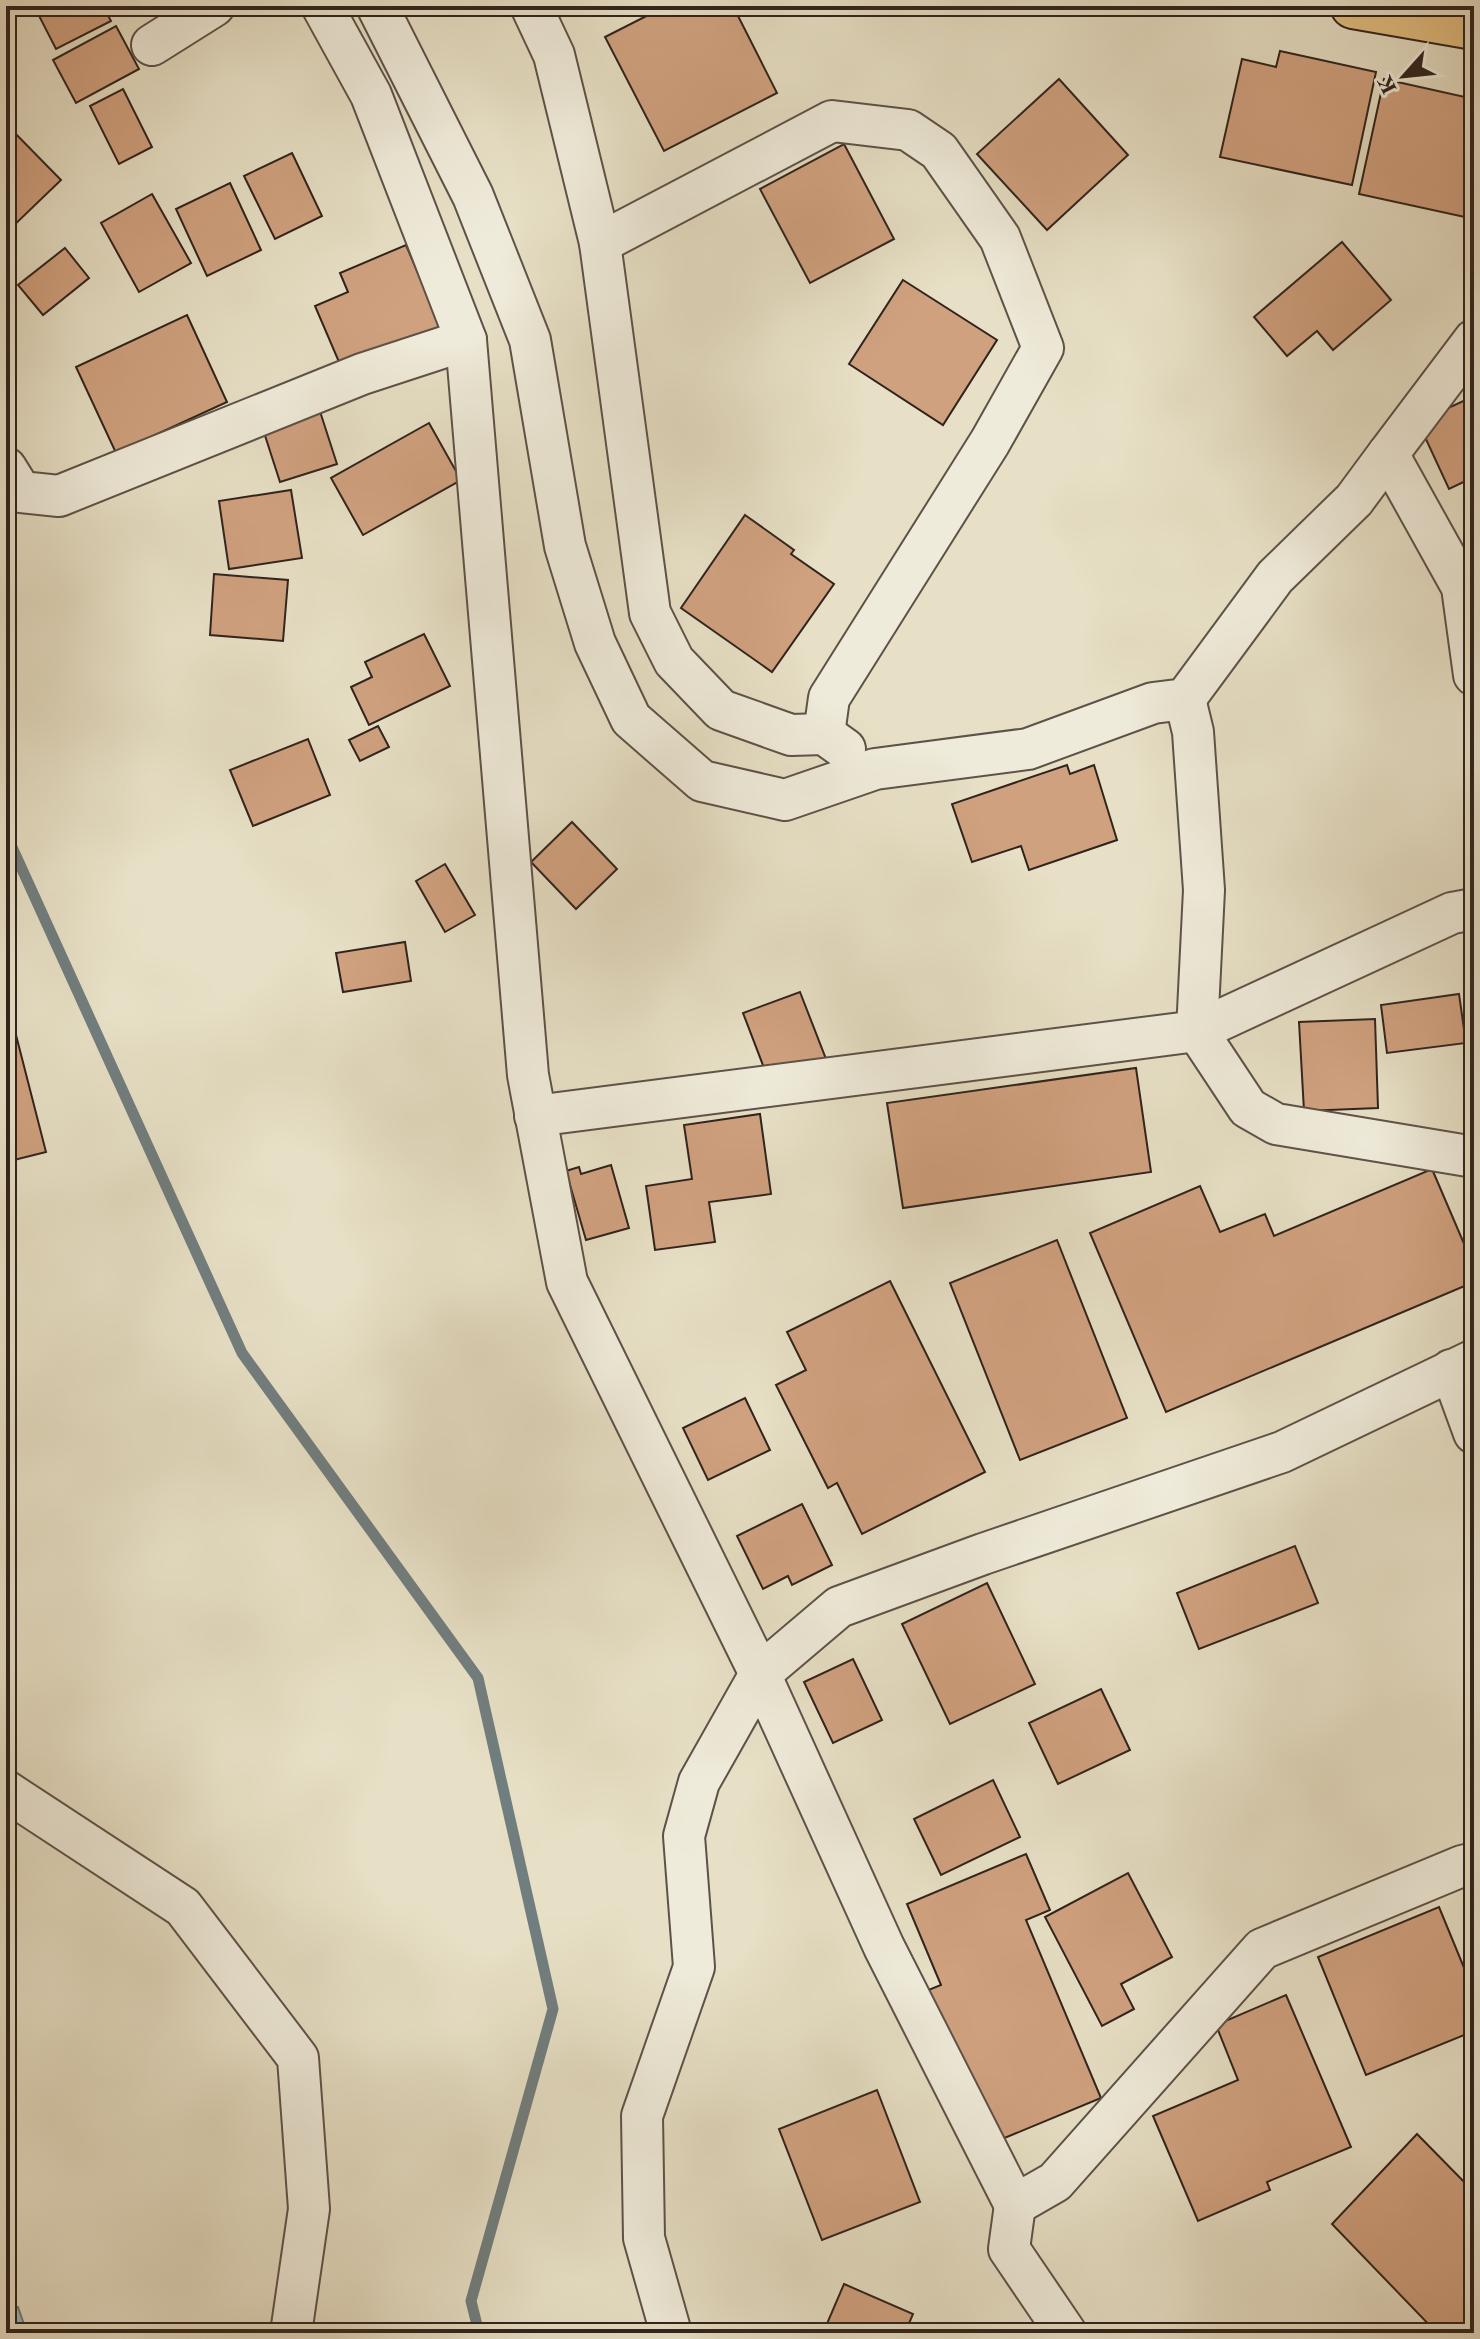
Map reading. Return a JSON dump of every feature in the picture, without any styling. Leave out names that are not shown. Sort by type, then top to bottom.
[{"type":"main road","points":[[1353,6],[1474,27]]},
{"type":"street","points":[[152,45],[214,6]]},
{"type":"street","points":[[322,6],[371,95],[466,340],[528,1075],[567,1282],[760,1674],[884,1947],[1015,2205],[1009,2249],[1066,2333]]},
{"type":"street","points":[[377,6],[473,196],[530,340],[565,546],[595,643],[631,719],[702,781],[785,800],[875,769],[1028,749],[1153,703],[1185,699],[1275,577],[1354,500],[1474,340]]},
{"type":"street","points":[[531,6],[554,55],[600,243],[650,613],[674,661],[721,710],[791,735],[824,734],[875,769]]},
{"type":"street","points":[[600,243],[832,121],[908,130],[939,151],[1000,238],[1043,348],[990,442],[829,698],[824,734]]},
{"type":"street","points":[[6,468],[21,492],[59,496],[362,374],[466,340]]},
{"type":"street","points":[[1388,454],[1468,584],[1474,675]]},
{"type":"street","points":[[1185,699],[1193,732],[1204,890],[1197,1031],[1248,1108],[1276,1124],[1474,1157]]},
{"type":"street","points":[[535,1116],[1197,1031],[1452,913],[1474,909]]},
{"type":"street","points":[[671,2333],[644,2238],[642,2116],[694,1967],[684,1836],[699,1782],[760,1674],[839,1607],[983,1554],[1282,1452],[1463,1365],[1474,1433]]},
{"type":"street","points":[[6,1791],[183,1907],[298,2058],[309,2209],[291,2333]]},
{"type":"street","points":[[1015,2205],[1055,2182],[1262,1949],[1474,1863]]},
{"type":"water","points":[[18,2307],[27,2333],[6,2333],[6,2311]]},
{"type":"building","points":[[34,6],[103,6],[111,21],[56,49]]},
{"type":"building","points":[[666,6],[733,6],[777,93],[664,151],[605,37]]},
{"type":"building","points":[[116,26],[139,69],[76,103],[53,60]]},
{"type":"building","points":[[1280,51],[1376,72],[1352,185],[1220,157],[1242,59],[1276,67]]},
{"type":"building","points":[[1059,79],[1128,155],[1047,230],[977,154]]},
{"type":"building","points":[[1384,79],[1474,99],[1474,219],[1359,194]]},
{"type":"building","points":[[123,89],[152,147],[119,164],[90,106]]},
{"type":"building","points":[[6,124],[61,180],[6,233]]},
{"type":"building","points":[[844,144],[894,239],[810,283],[760,189]]},
{"type":"building","points":[[292,153],[322,216],[275,239],[244,176]]},
{"type":"building","points":[[230,183],[261,250],[207,276],[176,209]]},
{"type":"building","points":[[152,194],[191,263],[139,292],[101,223]]},
{"type":"building","points":[[1342,242],[1391,300],[1333,350],[1317,331],[1287,356],[1254,317]]},
{"type":"building","points":[[406,245],[441,327],[342,369],[315,306],[348,292],[340,273]]},
{"type":"building","points":[[65,248],[89,278],[43,315],[18,285]]},
{"type":"building","points":[[903,280],[997,340],[943,425],[849,364]]},
{"type":"building","points":[[187,315],[227,402],[116,453],[76,367]]},
{"type":"building","points":[[1474,396],[1474,477],[1449,489],[1418,422]]},
{"type":"building","points":[[316,399],[337,464],[280,482],[259,417]]},
{"type":"building","points":[[429,423],[461,480],[363,535],[331,478]]},
{"type":"building","points":[[291,490],[302,558],[229,569],[219,501]]},
{"type":"building","points":[[745,515],[794,550],[791,554],[834,584],[772,672],[681,608]]},
{"type":"building","points":[[214,574],[288,580],[283,641],[210,635]]},
{"type":"building","points":[[424,634],[450,686],[369,725],[351,687],[372,677],[365,662]]},
{"type":"building","points":[[378,726],[389,747],[360,761],[349,740]]},
{"type":"building","points":[[308,739],[330,795],[253,826],[230,770]]},
{"type":"building","points":[[1067,765],[1070,774],[1094,765],[1117,840],[1029,870],[1021,846],[972,862],[952,804]]},
{"type":"building","points":[[572,822],[617,869],[576,909],[531,862]]},
{"type":"building","points":[[445,864],[475,915],[445,932],[416,881]]},
{"type":"building","points":[[405,942],[411,981],[343,992],[336,953]]},
{"type":"building","points":[[800,992],[826,1059],[769,1081],[743,1013]]},
{"type":"building","points":[[1459,994],[1466,1043],[1387,1053],[1381,1005]]},
{"type":"building","points":[[6,996],[46,1152],[6,1162]]},
{"type":"building","points":[[1375,1019],[1378,1108],[1304,1111],[1299,1022]]},
{"type":"building","points":[[1136,1068],[1151,1172],[903,1208],[887,1103]]},
{"type":"building","points":[[760,1114],[771,1194],[709,1202],[715,1242],[655,1250],[646,1186],[692,1179],[684,1125]]},
{"type":"building","points":[[611,1165],[629,1228],[586,1240],[566,1171],[579,1167],[581,1174]]},
{"type":"building","points":[[1432,1169],[1474,1267],[1474,1282],[1166,1412],[1090,1233],[1200,1186],[1220,1232],[1265,1214],[1274,1236]]},
{"type":"building","points":[[1057,1240],[1127,1418],[1020,1460],[950,1283]]},
{"type":"building","points":[[890,1281],[985,1472],[862,1534],[837,1483],[828,1488],[776,1385],[806,1370],[787,1332]]},
{"type":"building","points":[[745,1398],[770,1450],[708,1480],[683,1428]]},
{"type":"building","points":[[802,1504],[832,1565],[792,1585],[788,1576],[763,1589],[737,1536]]},
{"type":"building","points":[[1295,1546],[1318,1603],[1199,1649],[1177,1593]]},
{"type":"building","points":[[987,1583],[1035,1684],[950,1724],[902,1624]]},
{"type":"building","points":[[853,1659],[882,1720],[833,1743],[804,1682]]},
{"type":"building","points":[[1101,1689],[1130,1750],[1058,1784],[1029,1723]]},
{"type":"building","points":[[993,1780],[1020,1837],[941,1875],[914,1819]]},
{"type":"building","points":[[1026,1854],[1050,1910],[1026,1920],[1101,2098],[990,2144],[926,1991],[941,1985],[907,1904]]},
{"type":"building","points":[[1128,1873],[1172,1957],[1121,1984],[1134,2009],[1102,2026],[1045,1917]]},
{"type":"building","points":[[1439,1907],[1474,1992],[1474,2031],[1366,2075],[1318,1957]]},
{"type":"building","points":[[1286,1995],[1351,2147],[1267,2182],[1270,2190],[1198,2221],[1153,2116],[1238,2080],[1216,2025]]},
{"type":"building","points":[[877,2090],[920,2202],[822,2240],[779,2129]]},
{"type":"building","points":[[1417,2134],[1474,2192],[1474,2333],[1437,2333],[1332,2224]]},
{"type":"building","points":[[844,2284],[913,2314],[905,2333],[823,2333]]},
{"type":"waterway","points":[[6,834],[242,1353],[478,1678],[553,2009],[471,2301],[479,2333]]}]
